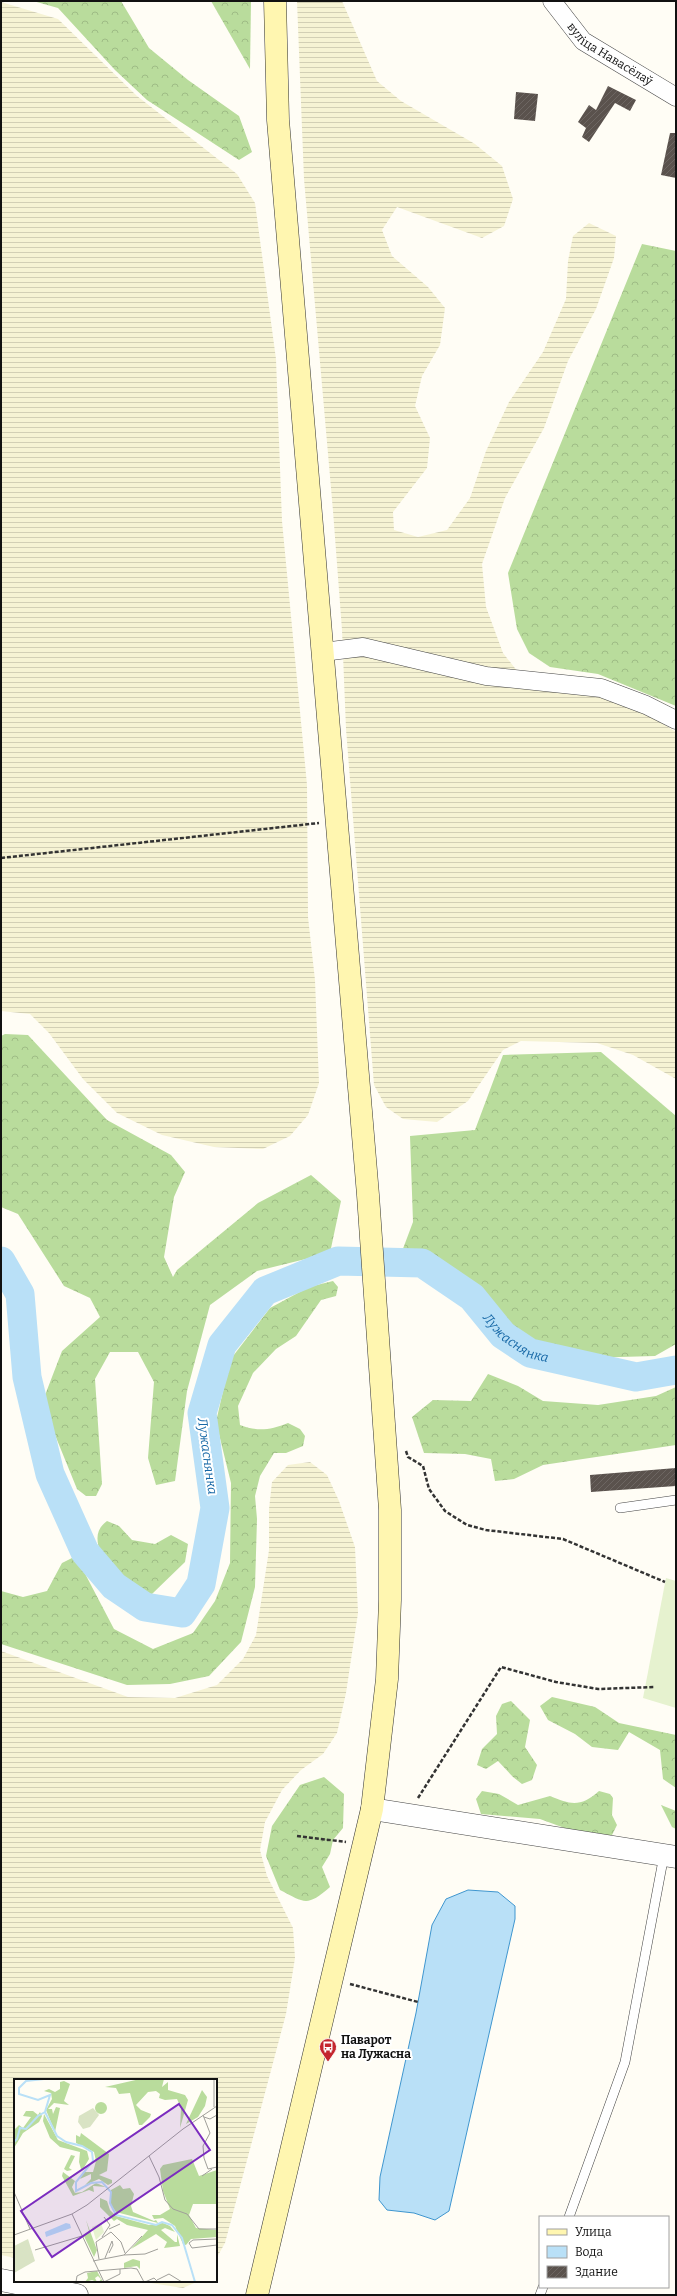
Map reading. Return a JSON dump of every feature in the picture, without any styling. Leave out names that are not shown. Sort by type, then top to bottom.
[{"type":"main road","points":[[257,2295],[372,1809],[388,1679],[390,1600],[390,1510],[368,1195],[278,120],[275,1]]},
{"type":"street","name":"вуліца Навасёлаў","points":[[552,1],[583,41],[676,97]]},
{"type":"street","points":[[322,652],[363,647],[486,676],[601,688],[646,705],[676,720]]},
{"type":"street","points":[[372,1809],[670,1856]]},
{"type":"street","points":[[1,2280],[77,2295]]},
{"type":"lane","points":[[620,1508],[676,1500]]},
{"type":"lane","points":[[568,2216],[625,2062],[670,1856]]},
{"type":"path","points":[[1,858],[336,822]]},
{"type":"path","points":[[404,1444],[408,1457],[423,1466],[429,1490],[445,1511],[466,1525],[486,1530],[563,1539],[665,1582]]},
{"type":"path","points":[[414,1816],[418,1797],[501,1667],[556,1682],[598,1689],[654,1687]]},
{"type":"path","points":[[297,1836],[346,1842]]},
{"type":"path","points":[[332,1980],[418,2002]]},
{"type":"shaded area","points":[[297,1],[342,1],[377,81],[401,101],[475,144],[502,166],[513,199],[504,226],[482,238],[397,207],[382,230],[392,256],[428,287],[445,308],[440,345],[422,376],[415,406],[430,438],[427,468],[393,512],[394,530],[418,537],[447,530],[470,498],[486,451],[509,402],[543,352],[566,299],[568,261],[573,236],[589,223],[616,236],[614,258],[596,309],[568,361],[544,428],[505,498],[482,564],[486,607],[503,653],[525,681],[605,697],[649,715],[676,732],[676,1079],[633,1055],[597,1043],[521,1041],[503,1050],[468,1101],[437,1122],[403,1119],[386,1107],[374,1085],[346,729],[342,630],[333,511],[304,179]]},
{"type":"shaded area","points":[[1,2],[58,19],[137,96],[237,174],[255,203],[276,359],[282,521],[307,785],[308,917],[315,980],[319,1083],[308,1115],[290,1136],[263,1149],[214,1147],[162,1135],[117,1113],[83,1079],[49,1033],[30,1014],[1,1011]]},
{"type":"shaded area","points":[[310,1462],[327,1475],[339,1501],[355,1547],[358,1613],[346,1693],[337,1733],[323,1754],[301,1770],[282,1790],[265,1822],[260,1850],[267,1876],[293,1928],[295,1958],[286,2014],[225,2243],[217,2257],[217,2079],[14,2079],[14,2258],[1,2255],[1,1651],[128,1697],[175,1698],[217,1685],[243,1659],[256,1635],[269,1550],[269,1509],[272,1482],[288,1465]]},
{"type":"shaded area","points":[[144,2282],[197,2282],[183,2288]]},
{"type":"green space","points":[[33,1],[121,1],[149,48],[188,80],[239,116],[252,152],[239,160],[147,100],[115,70],[58,8]]},
{"type":"green space","points":[[211,1],[251,1],[250,69]]},
{"type":"green space","points":[[642,244],[676,251],[676,706],[598,674],[550,667],[529,653],[517,629],[508,573]]},
{"type":"green space","points":[[5,1034],[28,1035],[107,1120],[171,1155],[185,1172],[174,1197],[164,1257],[173,1277],[177,1270],[258,1203],[311,1175],[341,1201],[330,1253],[257,1271],[210,1305],[187,1391],[175,1481],[156,1485],[148,1458],[154,1382],[138,1352],[110,1352],[95,1379],[102,1484],[96,1496],[86,1496],[77,1489],[42,1403],[62,1351],[100,1317],[90,1298],[64,1286],[18,1214],[1,1207],[1,1036]]},
{"type":"green space","points":[[601,1052],[676,1116],[676,1344],[655,1356],[550,1359],[497,1323],[458,1282],[436,1268],[401,1254],[413,1222],[410,1136],[475,1130],[503,1055]]},
{"type":"green space","points":[[333,1281],[338,1287],[336,1296],[321,1300],[296,1336],[276,1349],[253,1373],[238,1406],[240,1425],[253,1429],[264,1429],[288,1423],[300,1429],[305,1436],[303,1446],[286,1453],[274,1453],[260,1476],[255,1496],[257,1519],[255,1587],[241,1642],[209,1676],[170,1684],[127,1685],[1,1644],[1,1591],[23,1597],[47,1591],[62,1563],[72,1558],[81,1566],[114,1629],[153,1649],[193,1633],[215,1601],[230,1563],[231,1483],[216,1422],[230,1360],[270,1308],[309,1287]]},
{"type":"green space","points":[[488,1374],[518,1386],[543,1401],[598,1405],[656,1396],[676,1387],[676,1445],[543,1465],[514,1479],[495,1481],[491,1459],[465,1454],[424,1453],[412,1417],[433,1400],[471,1401]]},
{"type":"green space","points":[[107,1521],[119,1526],[132,1540],[155,1544],[171,1535],[188,1544],[185,1562],[152,1594],[136,1590],[128,1585],[111,1569],[99,1549],[97,1538],[100,1529]]},
{"type":"green space","points":[[666,1578],[676,1581],[676,1708],[643,1698]]},
{"type":"green space","points":[[552,1697],[595,1707],[619,1723],[676,1735],[676,1788],[663,1779],[660,1750],[629,1732],[618,1750],[592,1747],[575,1734],[548,1720],[540,1706]]},
{"type":"green space","points":[[511,1701],[530,1720],[525,1747],[537,1765],[532,1780],[522,1784],[498,1761],[486,1769],[477,1765],[482,1749],[497,1734],[496,1716],[502,1704]]},
{"type":"green space","points":[[324,1777],[344,1794],[343,1828],[333,1840],[330,1854],[322,1867],[330,1887],[316,1898],[306,1901],[295,1898],[280,1890],[266,1856],[272,1826],[300,1785]]},
{"type":"green space","points":[[482,1791],[499,1794],[518,1805],[550,1796],[570,1803],[576,1803],[587,1800],[599,1791],[610,1794],[613,1798],[612,1815],[617,1825],[612,1835],[589,1837],[540,1819],[481,1814],[476,1799]]},
{"type":"green space","points":[[661,1805],[676,1811],[676,1829],[672,1827]]},
{"type":"water","points":[[468,1890],[498,1892],[515,1906],[515,1919],[449,2211],[435,2220],[414,2213],[387,2210],[379,2200],[380,2177],[416,2013],[432,1925],[446,1899]]},
{"type":"building","points":[[608,86],[636,100],[630,111],[615,103],[589,142],[582,137],[586,128],[578,122],[589,105],[596,110]]},
{"type":"building","points":[[516,92],[538,94],[535,121],[514,119]]},
{"type":"building","points":[[670,133],[676,133],[676,178],[661,175]]},
{"type":"building","points":[[676,1468],[676,1486],[591,1492],[590,1475]]},
{"type":"waterway","name":"Лужаснянка","points":[[1,1261],[20,1294],[27,1377],[50,1474],[85,1552],[114,1586],[145,1607],[182,1613],[201,1584],[215,1508],[202,1413],[222,1345],[265,1291],[338,1261],[422,1263],[472,1297],[503,1335],[530,1353],[636,1377],[676,1370]]},
{"type":"place","name":"Паварот на Лужасна","points":[[328,2062]]}]
